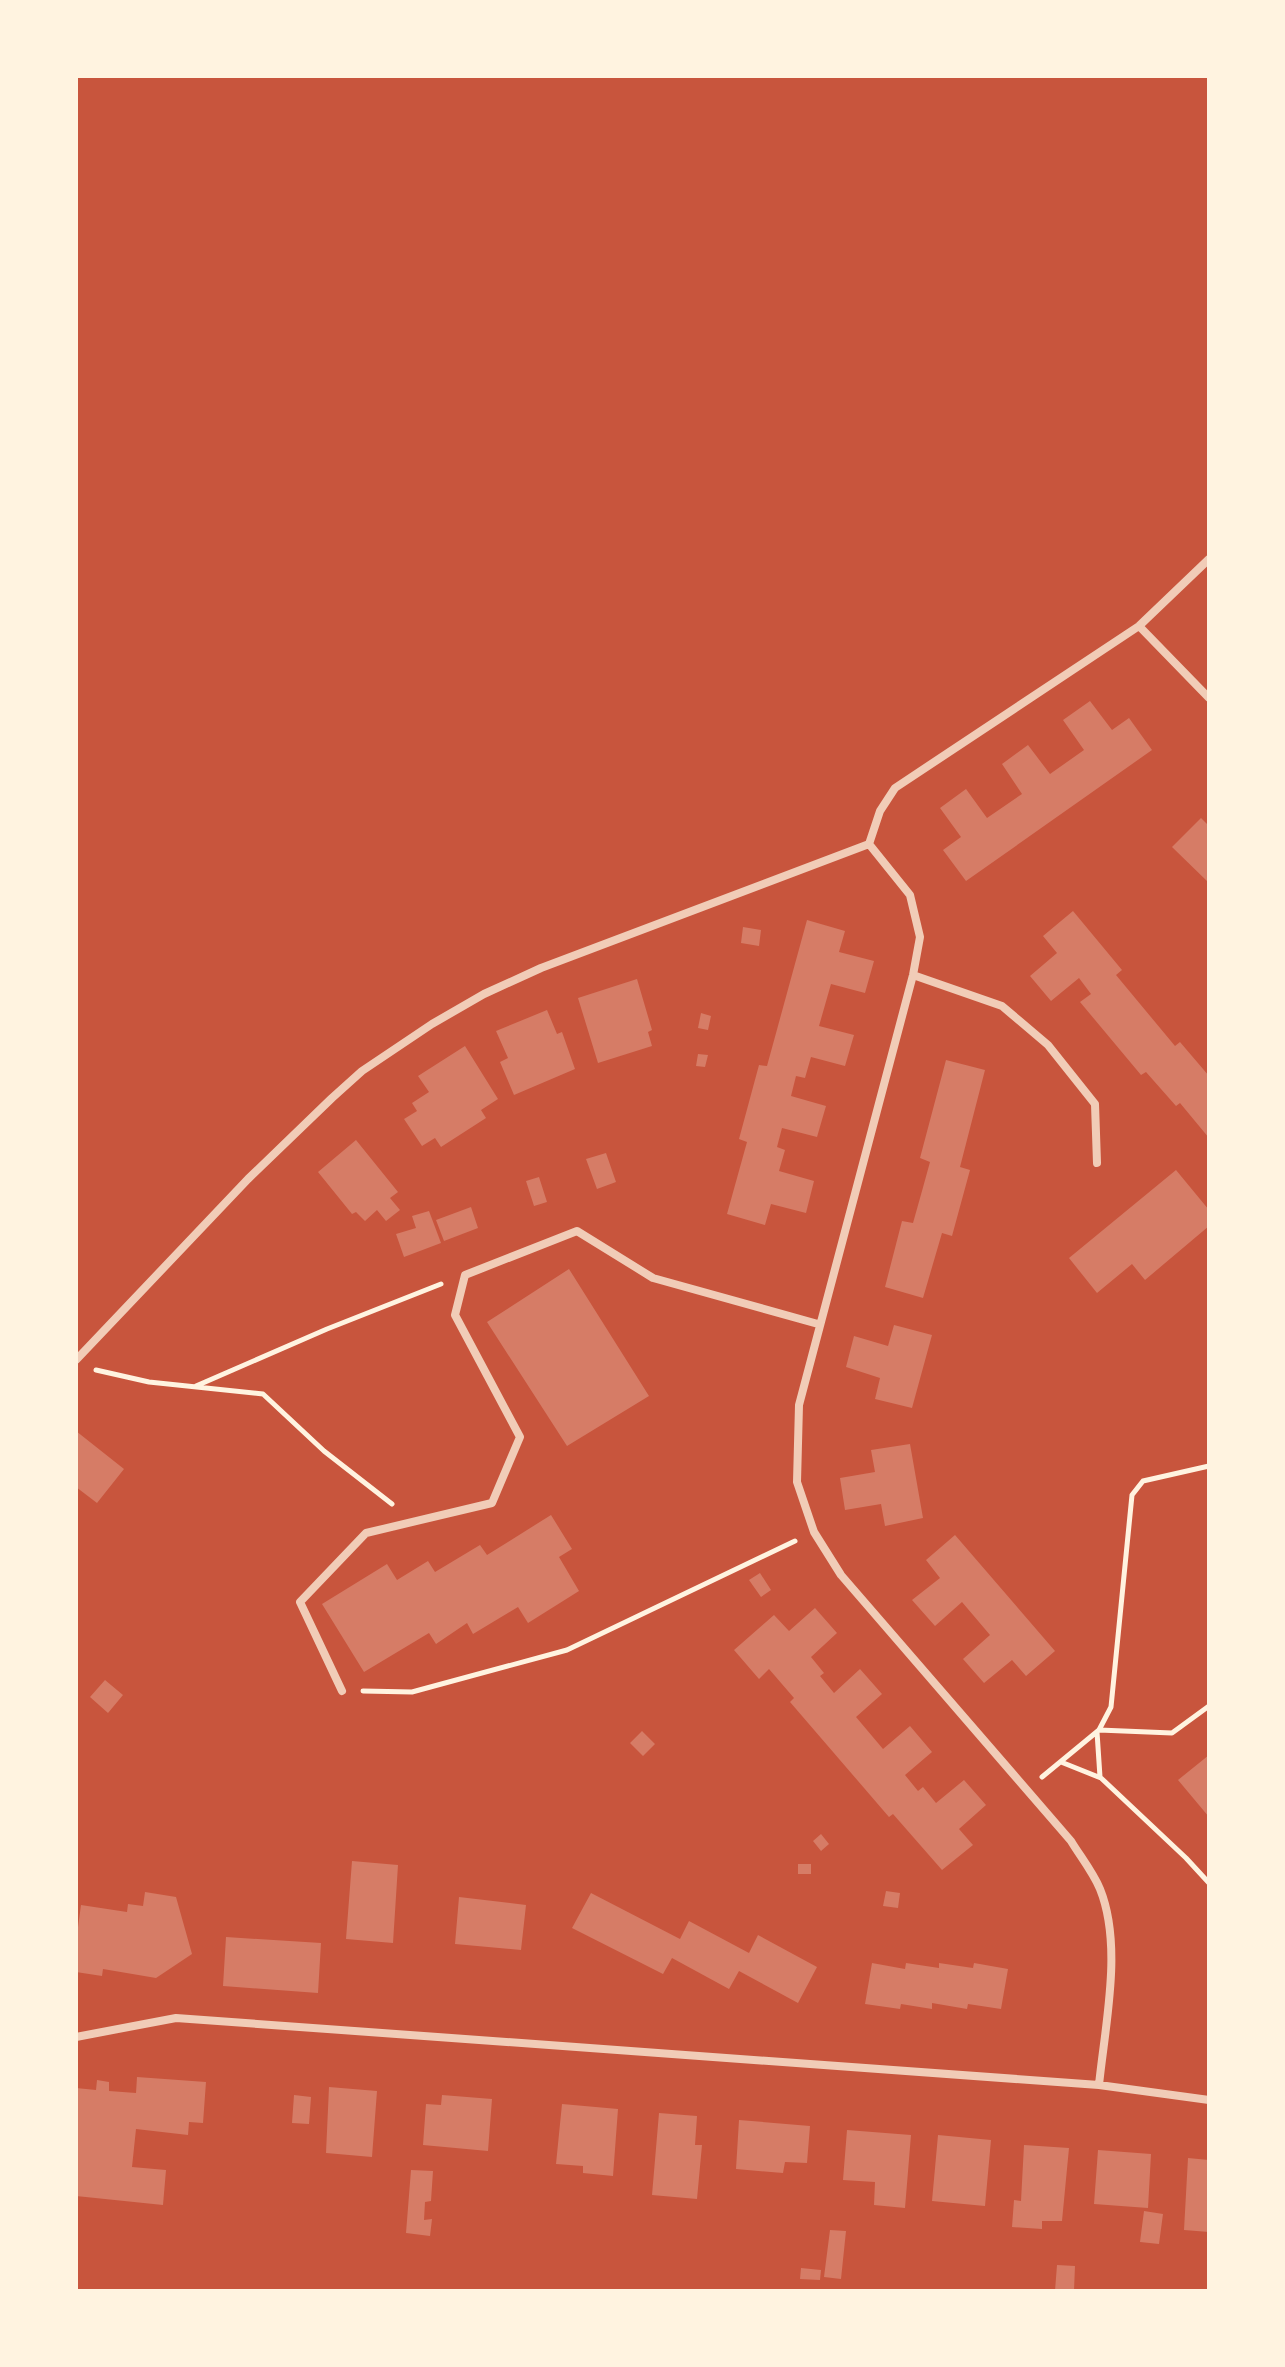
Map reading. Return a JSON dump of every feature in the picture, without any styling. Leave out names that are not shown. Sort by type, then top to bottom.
[{"type":"street","points":[[869,844],[880,811],[895,788],[1139,626],[1209,559]]},
{"type":"street","points":[[1139,626],[1209,698]]},
{"type":"street","points":[[869,844],[910,895],[920,937],[913,975],[799,1405],[797,1482],[814,1532],[841,1575],[1071,1841],[1100,1888],[1112,1951],[1099,2085]]},
{"type":"street","points":[[76,1360],[248,1179],[332,1098],[362,1071],[432,1024],[484,994],[541,968],[869,844]]},
{"type":"street","points":[[913,975],[1002,1006],[1048,1045],[1095,1104],[1097,1163]]},
{"type":"street","points":[[342,1691],[300,1602],[366,1533],[492,1503],[520,1437],[455,1315],[465,1275],[577,1231],[653,1278],[818,1324]]},
{"type":"street","points":[[76,2037],[176,2018],[1099,2085],[1209,2100]]},
{"type":"path","points":[[192,1387],[327,1329],[465,1275]]},
{"type":"path","points":[[91,1369],[149,1382],[263,1394],[324,1451],[414,1522]]},
{"type":"path","points":[[1026,1791],[1098,1731],[1111,1707],[1132,1495],[1143,1481],[1209,1466]]},
{"type":"path","points":[[342,1691],[412,1692],[567,1650],[814,1532]]},
{"type":"path","points":[[1098,1731],[1172,1733],[1209,1706]]},
{"type":"path","points":[[1098,1731],[1101,1778]]},
{"type":"path","points":[[1061,1762],[1101,1778],[1209,1883]]},
{"type":"building","points":[[1090,701],[1112,730],[1129,718],[1152,750],[966,881],[943,850],[961,837],[940,808],[966,789],[987,818],[1022,794],[1002,764],[1028,745],[1050,774],[1084,750],[1063,720]]},
{"type":"building","points":[[1201,818],[1209,826],[1209,883],[1172,847]]},
{"type":"building","points":[[1073,911],[1122,970],[1116,975],[1175,1046],[1180,1042],[1209,1076],[1209,1138],[1180,1103],[1176,1106],[1146,1072],[1141,1075],[1080,1002],[1091,994],[1079,978],[1051,1001],[1030,976],[1057,953],[1043,936]]},
{"type":"building","points":[[807,920],[845,931],[839,952],[874,961],[865,993],[831,984],[819,1026],[854,1035],[845,1066],[811,1057],[805,1078],[796,1076],[791,1096],[826,1106],[817,1137],[782,1128],[777,1147],[785,1150],[779,1171],[814,1181],[806,1213],[771,1204],[765,1225],[727,1214],[747,1142],[739,1139],[759,1065],[767,1066]]},
{"type":"building","points":[[743,927],[761,930],[759,946],[741,943]]},
{"type":"building","points":[[637,979],[652,1030],[648,1032],[652,1046],[598,1063],[578,998]]},
{"type":"building","points":[[547,1010],[557,1034],[562,1032],[575,1069],[514,1095],[500,1062],[508,1058],[496,1031]]},
{"type":"building","points":[[701,1013],[711,1016],[708,1030],[698,1028]]},
{"type":"building","points":[[465,1046],[498,1099],[481,1110],[486,1118],[441,1147],[435,1138],[422,1146],[404,1119],[417,1111],[412,1103],[429,1092],[418,1076]]},
{"type":"building","points":[[698,1054],[708,1055],[705,1067],[696,1066]]},
{"type":"building","points":[[946,1060],[985,1070],[960,1167],[970,1170],[952,1236],[942,1233],[923,1298],[885,1287],[902,1221],[913,1223],[930,1162],[920,1158]]},
{"type":"building","points":[[356,1140],[398,1192],[390,1198],[400,1210],[386,1221],[377,1210],[365,1221],[356,1212],[352,1214],[318,1172]]},
{"type":"building","points":[[606,1153],[616,1182],[597,1189],[586,1159]]},
{"type":"building","points":[[1176,1170],[1209,1210],[1209,1226],[1145,1280],[1132,1264],[1097,1293],[1069,1258]]},
{"type":"building","points":[[539,1177],[547,1202],[534,1206],[526,1181]]},
{"type":"building","points":[[471,1207],[478,1228],[444,1241],[436,1220]]},
{"type":"building","points":[[429,1211],[441,1243],[404,1257],[396,1234],[416,1228],[412,1216]]},
{"type":"building","points":[[569,1269],[649,1396],[567,1446],[487,1322]]},
{"type":"building","points":[[894,1325],[932,1335],[912,1408],[875,1399],[880,1378],[846,1367],[854,1336],[888,1346]]},
{"type":"building","points":[[76,1431],[124,1469],[97,1503],[76,1487]]},
{"type":"building","points":[[910,1444],[923,1518],[885,1526],[881,1504],[845,1510],[840,1478],[875,1472],[871,1450]]},
{"type":"building","points":[[551,1515],[572,1549],[559,1557],[579,1591],[528,1623],[518,1607],[473,1634],[467,1623],[436,1644],[429,1633],[364,1672],[322,1604],[387,1564],[397,1580],[428,1561],[435,1572],[480,1545],[487,1555]]},
{"type":"building","points":[[955,1535],[1055,1651],[1026,1676],[1012,1660],[984,1683],[963,1659],[990,1635],[962,1602],[935,1626],[912,1600],[940,1578],[926,1560]]},
{"type":"building","points":[[760,1573],[771,1590],[761,1597],[749,1580]]},
{"type":"building","points":[[815,1608],[837,1633],[811,1657],[824,1673],[820,1676],[834,1693],[860,1669],[882,1694],[856,1717],[883,1749],[910,1726],[932,1752],[905,1775],[918,1791],[923,1787],[936,1803],[964,1780],[986,1805],[959,1829],[973,1845],[942,1870],[893,1814],[889,1817],[790,1702],[794,1698],[769,1669],[759,1679],[734,1650],[774,1615],[789,1631]]},
{"type":"building","points":[[105,1680],[123,1695],[108,1713],[90,1697]]},
{"type":"building","points":[[642,1731],[655,1744],[643,1756],[630,1743]]},
{"type":"building","points":[[1209,1755],[1209,1817],[1178,1780]]},
{"type":"building","points":[[821,1834],[829,1844],[821,1851],[813,1841]]},
{"type":"building","points":[[352,1861],[398,1865],[393,1943],[346,1939]]},
{"type":"building","points":[[798,1864],[811,1864],[811,1874],[798,1874]]},
{"type":"building","points":[[886,1891],[900,1893],[898,1908],[883,1906]]},
{"type":"building","points":[[145,1892],[176,1897],[192,1954],[156,1978],[103,1969],[102,1976],[76,1972],[81,1905],[127,1912],[128,1904],[143,1906]]},
{"type":"building","points":[[591,1893],[680,1939],[689,1921],[749,1953],[758,1935],[817,1967],[798,2003],[739,1971],[729,1989],[672,1958],[663,1974],[572,1928]]},
{"type":"building","points":[[459,1897],[526,1905],[521,1950],[455,1944]]},
{"type":"building","points":[[226,1937],[321,1943],[318,1993],[223,1986]]},
{"type":"building","points":[[872,1963],[905,1969],[906,1963],[939,1968],[939,1963],[973,1968],[974,1963],[1008,1969],[1001,2009],[968,2004],[967,2009],[932,2003],[932,2009],[901,2004],[900,2009],[865,2004]]},
{"type":"building","points":[[137,2077],[206,2082],[203,2123],[189,2122],[188,2135],[136,2129],[132,2167],[166,2170],[163,2205],[76,2196],[76,2088],[96,2090],[97,2080],[109,2082],[109,2091],[136,2093]]},
{"type":"building","points":[[329,2087],[377,2091],[372,2157],[326,2153]]},
{"type":"building","points":[[294,2095],[311,2097],[309,2124],[292,2123]]},
{"type":"building","points":[[442,2095],[492,2099],[488,2151],[423,2145],[426,2104],[441,2105]]},
{"type":"building","points":[[562,2104],[618,2109],[613,2176],[583,2173],[583,2166],[556,2164]]},
{"type":"building","points":[[659,2113],[697,2116],[695,2145],[702,2145],[697,2199],[652,2195]]},
{"type":"building","points":[[739,2120],[810,2126],[807,2163],[785,2162],[783,2173],[736,2169]]},
{"type":"building","points":[[847,2130],[911,2135],[905,2208],[874,2205],[875,2182],[843,2180]]},
{"type":"building","points":[[938,2135],[991,2140],[985,2206],[932,2201]]},
{"type":"building","points":[[1024,2145],[1069,2148],[1062,2221],[1042,2221],[1042,2229],[1012,2227],[1014,2200],[1021,2201]]},
{"type":"building","points":[[1098,2150],[1151,2154],[1148,2208],[1094,2204]]},
{"type":"building","points":[[1188,2158],[1209,2160],[1209,2232],[1184,2230]]},
{"type":"building","points":[[411,2170],[433,2171],[431,2201],[425,2202],[424,2220],[432,2219],[430,2236],[406,2233]]},
{"type":"building","points":[[1144,2211],[1163,2214],[1159,2244],[1140,2242]]},
{"type":"building","points":[[830,2230],[846,2231],[841,2279],[824,2277]]},
{"type":"building","points":[[1057,2265],[1075,2266],[1074,2291],[1055,2291]]},
{"type":"building","points":[[801,2268],[821,2270],[820,2280],[800,2279]]}]
